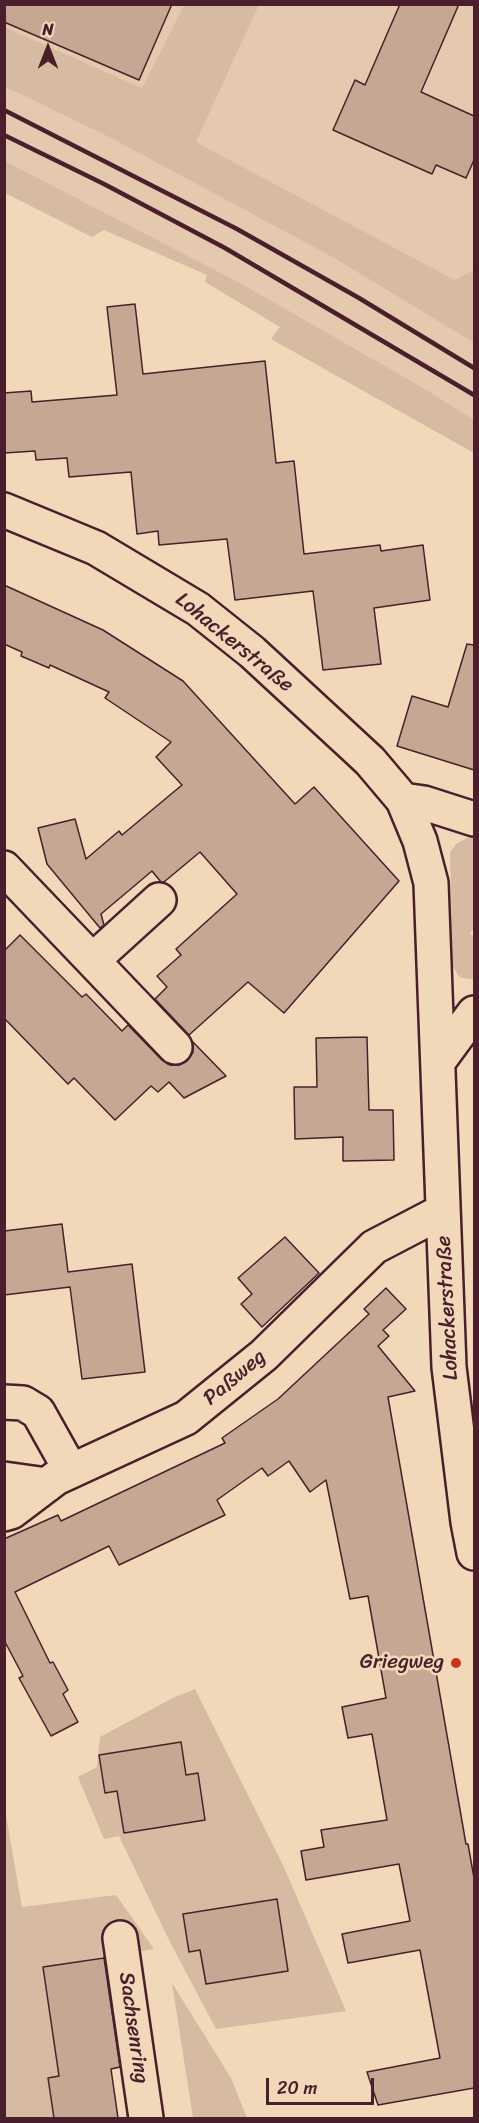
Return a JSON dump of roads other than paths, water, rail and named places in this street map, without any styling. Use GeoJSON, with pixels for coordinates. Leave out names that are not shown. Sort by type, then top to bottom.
{"type":"FeatureCollection","features":[{"type":"Feature","properties":{"kind":"street","name":"Lohackerstraße"},"geometry":{"type":"LineString","coordinates":[[4,510],[96,548],[198,609],[252,652],[370,761],[403,800],[420,841],[431,883],[449,1367],[468,1522],[474,1553]]}},
{"type":"Feature","properties":{"kind":"street"},"geometry":{"type":"LineString","coordinates":[[403,800],[424,803],[474,819]]}},
{"type":"Feature","properties":{"kind":"street"},"geometry":{"type":"LineString","coordinates":[[4,868],[175,1047]]}},
{"type":"Feature","properties":{"kind":"street"},"geometry":{"type":"LineString","coordinates":[[93,960],[159,900]]}},
{"type":"Feature","properties":{"kind":"street"},"geometry":{"type":"LineString","coordinates":[[438,1062],[474,1013]]}},
{"type":"Feature","properties":{"kind":"street","name":"Paßweg"},"geometry":{"type":"LineString","coordinates":[[4,1515],[59,1478],[186,1418],[264,1355],[374,1247],[443,1211]]}},
{"type":"Feature","properties":{"kind":"street"},"geometry":{"type":"LineString","coordinates":[[4,1402],[23,1403],[39,1412],[59,1478],[4,1479]]}},
{"type":"Feature","properties":{"kind":"street","name":"Sachsenring"},"geometry":{"type":"LineString","coordinates":[[120,1938],[146,2118]]}},
{"type":"Feature","properties":{"kind":"railway"},"geometry":{"type":"LineString","coordinates":[[4,110],[237,229],[359,298],[474,368]]}},
{"type":"Feature","properties":{"kind":"railway"},"geometry":{"type":"LineString","coordinates":[[4,135],[104,184],[225,248],[474,395]]}},
{"type":"Feature","properties":{"kind":"place","name":"Griegweg"},"geometry":{"type":"Point","coordinates":[456,1663]}}]}
